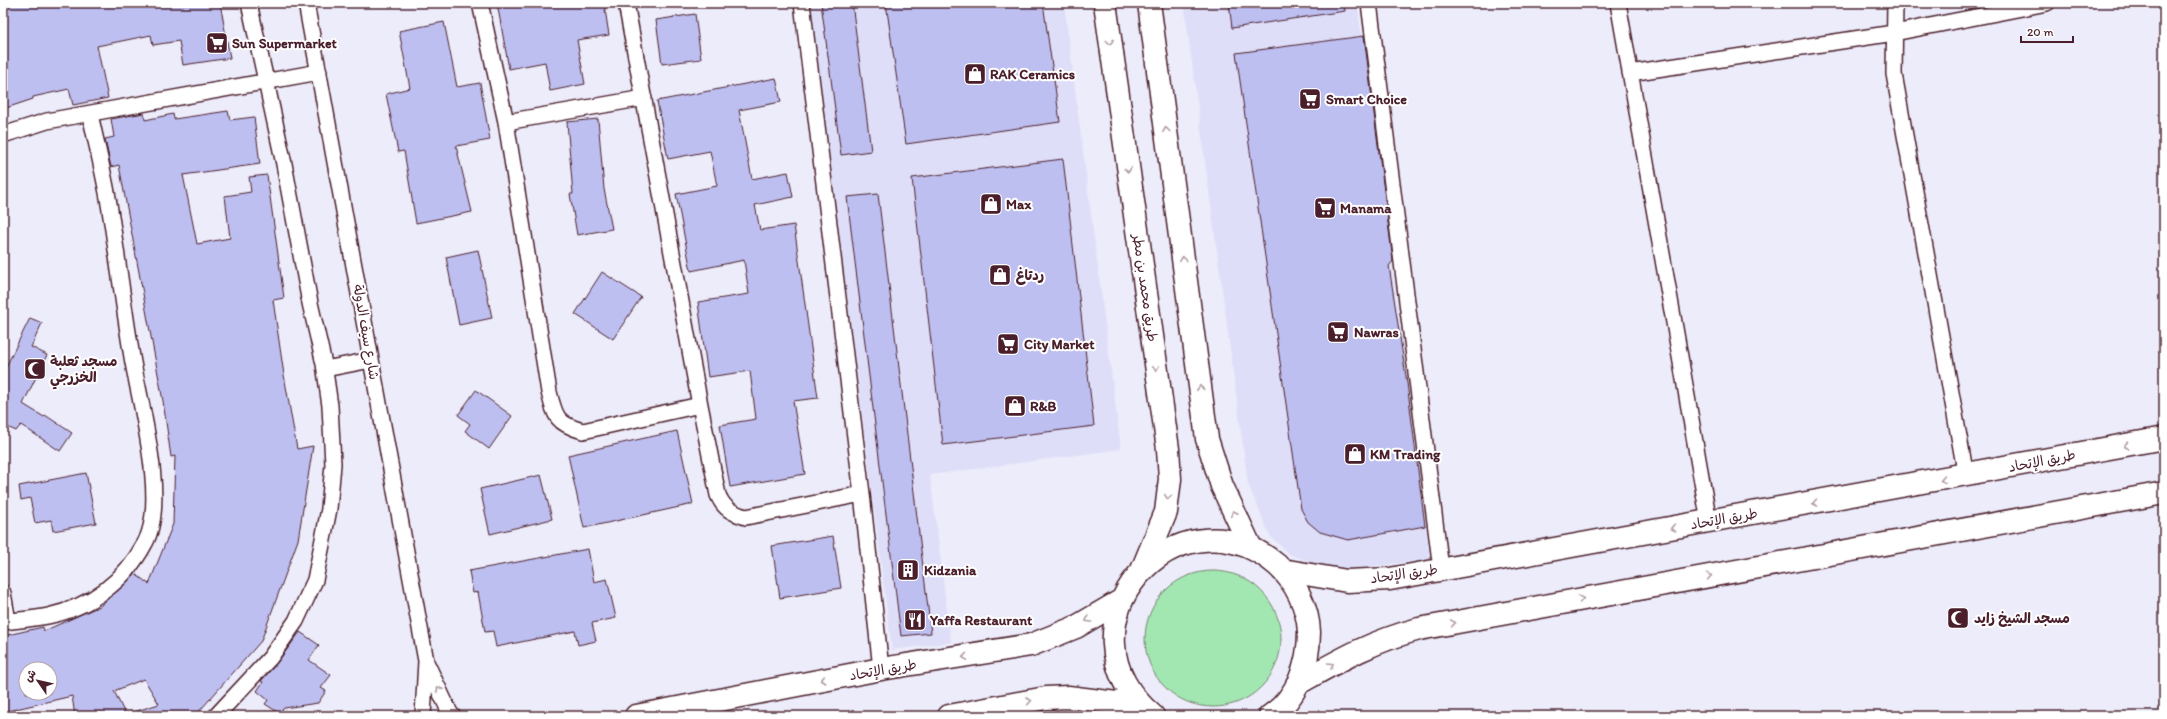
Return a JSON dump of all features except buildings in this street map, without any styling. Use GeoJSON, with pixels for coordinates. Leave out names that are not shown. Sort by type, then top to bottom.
{"type":"FeatureCollection","features":[{"type":"Feature","properties":{"kind":"street"},"geometry":{"type":"LineString","coordinates":[[216,716],[270,658],[296,621],[315,580],[329,509],[333,464],[330,406],[325,369],[267,81],[249,3]]}},
{"type":"Feature","properties":{"kind":"street","name":"شارع سيف الدولة"},"geometry":{"type":"LineString","coordinates":[[306,3],[426,661],[423,716]]}},
{"type":"Feature","properties":{"kind":"street"},"geometry":{"type":"LineString","coordinates":[[480,3],[506,122],[549,392],[553,411],[557,420],[569,427],[583,431],[700,405]]}},
{"type":"Feature","properties":{"kind":"street"},"geometry":{"type":"LineString","coordinates":[[626,3],[700,405],[718,495],[722,505],[732,513],[746,517],[862,494]]}},
{"type":"Feature","properties":{"kind":"street"},"geometry":{"type":"LineString","coordinates":[[802,3],[862,494],[881,669]]}},
{"type":"Feature","properties":{"kind":"street","name":"طريق محمد بن مطر"},"geometry":{"type":"LineString","coordinates":[[1105,3],[1168,449],[1170,480],[1166,512],[1142,570]]}},
{"type":"Feature","properties":{"kind":"street"},"geometry":{"type":"LineString","coordinates":[[1150,3],[1207,439],[1222,486],[1251,548]]}},
{"type":"Feature","properties":{"kind":"street"},"geometry":{"type":"LineString","coordinates":[[1369,3],[1441,569]]}},
{"type":"Feature","properties":{"kind":"street"},"geometry":{"type":"LineString","coordinates":[[1618,3],[1709,522]]}},
{"type":"Feature","properties":{"kind":"street"},"geometry":{"type":"LineString","coordinates":[[1896,3],[1894,74],[1966,476]]}},
{"type":"Feature","properties":{"kind":"street"},"geometry":{"type":"LineString","coordinates":[[1630,73],[1894,34],[2047,3]]}},
{"type":"Feature","properties":{"kind":"street"},"geometry":{"type":"LineString","coordinates":[[3,135],[47,121],[319,72]]}},
{"type":"Feature","properties":{"kind":"street"},"geometry":{"type":"LineString","coordinates":[[506,122],[644,98]]}},
{"type":"Feature","properties":{"kind":"street"},"geometry":{"type":"LineString","coordinates":[[3,592],[6,622],[62,612],[82,604],[104,592],[132,564],[146,542],[154,514],[152,470],[132,356],[107,196],[90,114]]}},
{"type":"Feature","properties":{"kind":"street"},"geometry":{"type":"LineString","coordinates":[[325,369],[371,360]]}},
{"type":"Feature","properties":{"kind":"street","name":"طريق اﻹتحاد"},"geometry":{"type":"LineString","coordinates":[[1282,570],[1347,581],[1390,579],[1966,476],[2164,438]]}},
{"type":"Feature","properties":{"kind":"street"},"geometry":{"type":"LineString","coordinates":[[1297,684],[1354,651],[1391,636],[1419,629],[2164,493]]}},
{"type":"Feature","properties":{"kind":"street"},"geometry":{"type":"LineString","coordinates":[[1147,711],[1124,681],[1118,667],[1114,644],[1115,622],[1122,600],[1134,579],[1160,555],[1182,545],[1205,540],[1228,542],[1251,548],[1268,557],[1282,570],[1295,586],[1304,605],[1309,625],[1309,645],[1305,666],[1291,696],[1272,715]]}},
{"type":"Feature","properties":{"kind":"street","name":"طريق اﻹتحاد"},"geometry":{"type":"LineString","coordinates":[[636,716],[881,669],[1031,645],[1076,627],[1122,600]]}},
{"type":"Feature","properties":{"kind":"street","name":"شارع سيف الدولة"},"geometry":{"type":"LineString","coordinates":[[426,661],[453,716]]}},
{"type":"Feature","properties":{"kind":"street"},"geometry":{"type":"LineString","coordinates":[[949,716],[1046,698],[1068,696],[1147,711]]}},
{"type":"Feature","properties":{"kind":"shaded area"},"geometry":{"type":"Polygon","coordinates":[[[809,3],[1064,3],[1121,449],[930,475],[951,642],[892,650],[809,3]]]}},
{"type":"Feature","properties":{"kind":"shaded area"},"geometry":{"type":"Polygon","coordinates":[[[1184,3],[1357,3],[1430,559],[1353,569],[1323,567],[1289,554],[1270,536],[1248,484],[1184,3]]]}},
{"type":"Feature","properties":{"kind":"green space"},"geometry":{"type":"Polygon","coordinates":[[[1206,571],[1220,571],[1239,576],[1251,582],[1266,596],[1276,613],[1280,626],[1280,652],[1276,665],[1270,677],[1256,692],[1251,696],[1233,704],[1220,707],[1206,707],[1187,702],[1175,696],[1160,682],[1156,677],[1148,659],[1145,646],[1145,632],[1150,613],[1156,601],[1170,586],[1175,582],[1193,574],[1206,571]]]}},
{"type":"Feature","properties":{"kind":"place","name":"Sun Supermarket"},"geometry":{"type":"Point","coordinates":[217,43]}},
{"type":"Feature","properties":{"kind":"place","name":"RAK Ceramics"},"geometry":{"type":"Point","coordinates":[975,74]}},
{"type":"Feature","properties":{"kind":"place","name":"Smart Choice"},"geometry":{"type":"Point","coordinates":[1310,99]}},
{"type":"Feature","properties":{"kind":"place","name":"Max"},"geometry":{"type":"Point","coordinates":[991,204]}},
{"type":"Feature","properties":{"kind":"place","name":"Manama"},"geometry":{"type":"Point","coordinates":[1325,208]}},
{"type":"Feature","properties":{"kind":"place","name":"ردتاغ"},"geometry":{"type":"Point","coordinates":[1000,275]}},
{"type":"Feature","properties":{"kind":"place","name":"Nawras"},"geometry":{"type":"Point","coordinates":[1338,332]}},
{"type":"Feature","properties":{"kind":"place","name":"City Market"},"geometry":{"type":"Point","coordinates":[1008,344]}},
{"type":"Feature","properties":{"kind":"place","name":"مسجد ثعلبة الخزرجي"},"geometry":{"type":"Point","coordinates":[35,369]}},
{"type":"Feature","properties":{"kind":"place","name":"R&B"},"geometry":{"type":"Point","coordinates":[1015,406]}},
{"type":"Feature","properties":{"kind":"place","name":"KM Trading"},"geometry":{"type":"Point","coordinates":[1355,454]}},
{"type":"Feature","properties":{"kind":"place","name":"Kidzania"},"geometry":{"type":"Point","coordinates":[908,570]}},
{"type":"Feature","properties":{"kind":"place","name":"مسجد الشيخ زايد"},"geometry":{"type":"Point","coordinates":[1958,618]}},
{"type":"Feature","properties":{"kind":"place","name":"Yaffa Restaurant"},"geometry":{"type":"Point","coordinates":[915,620]}}]}
